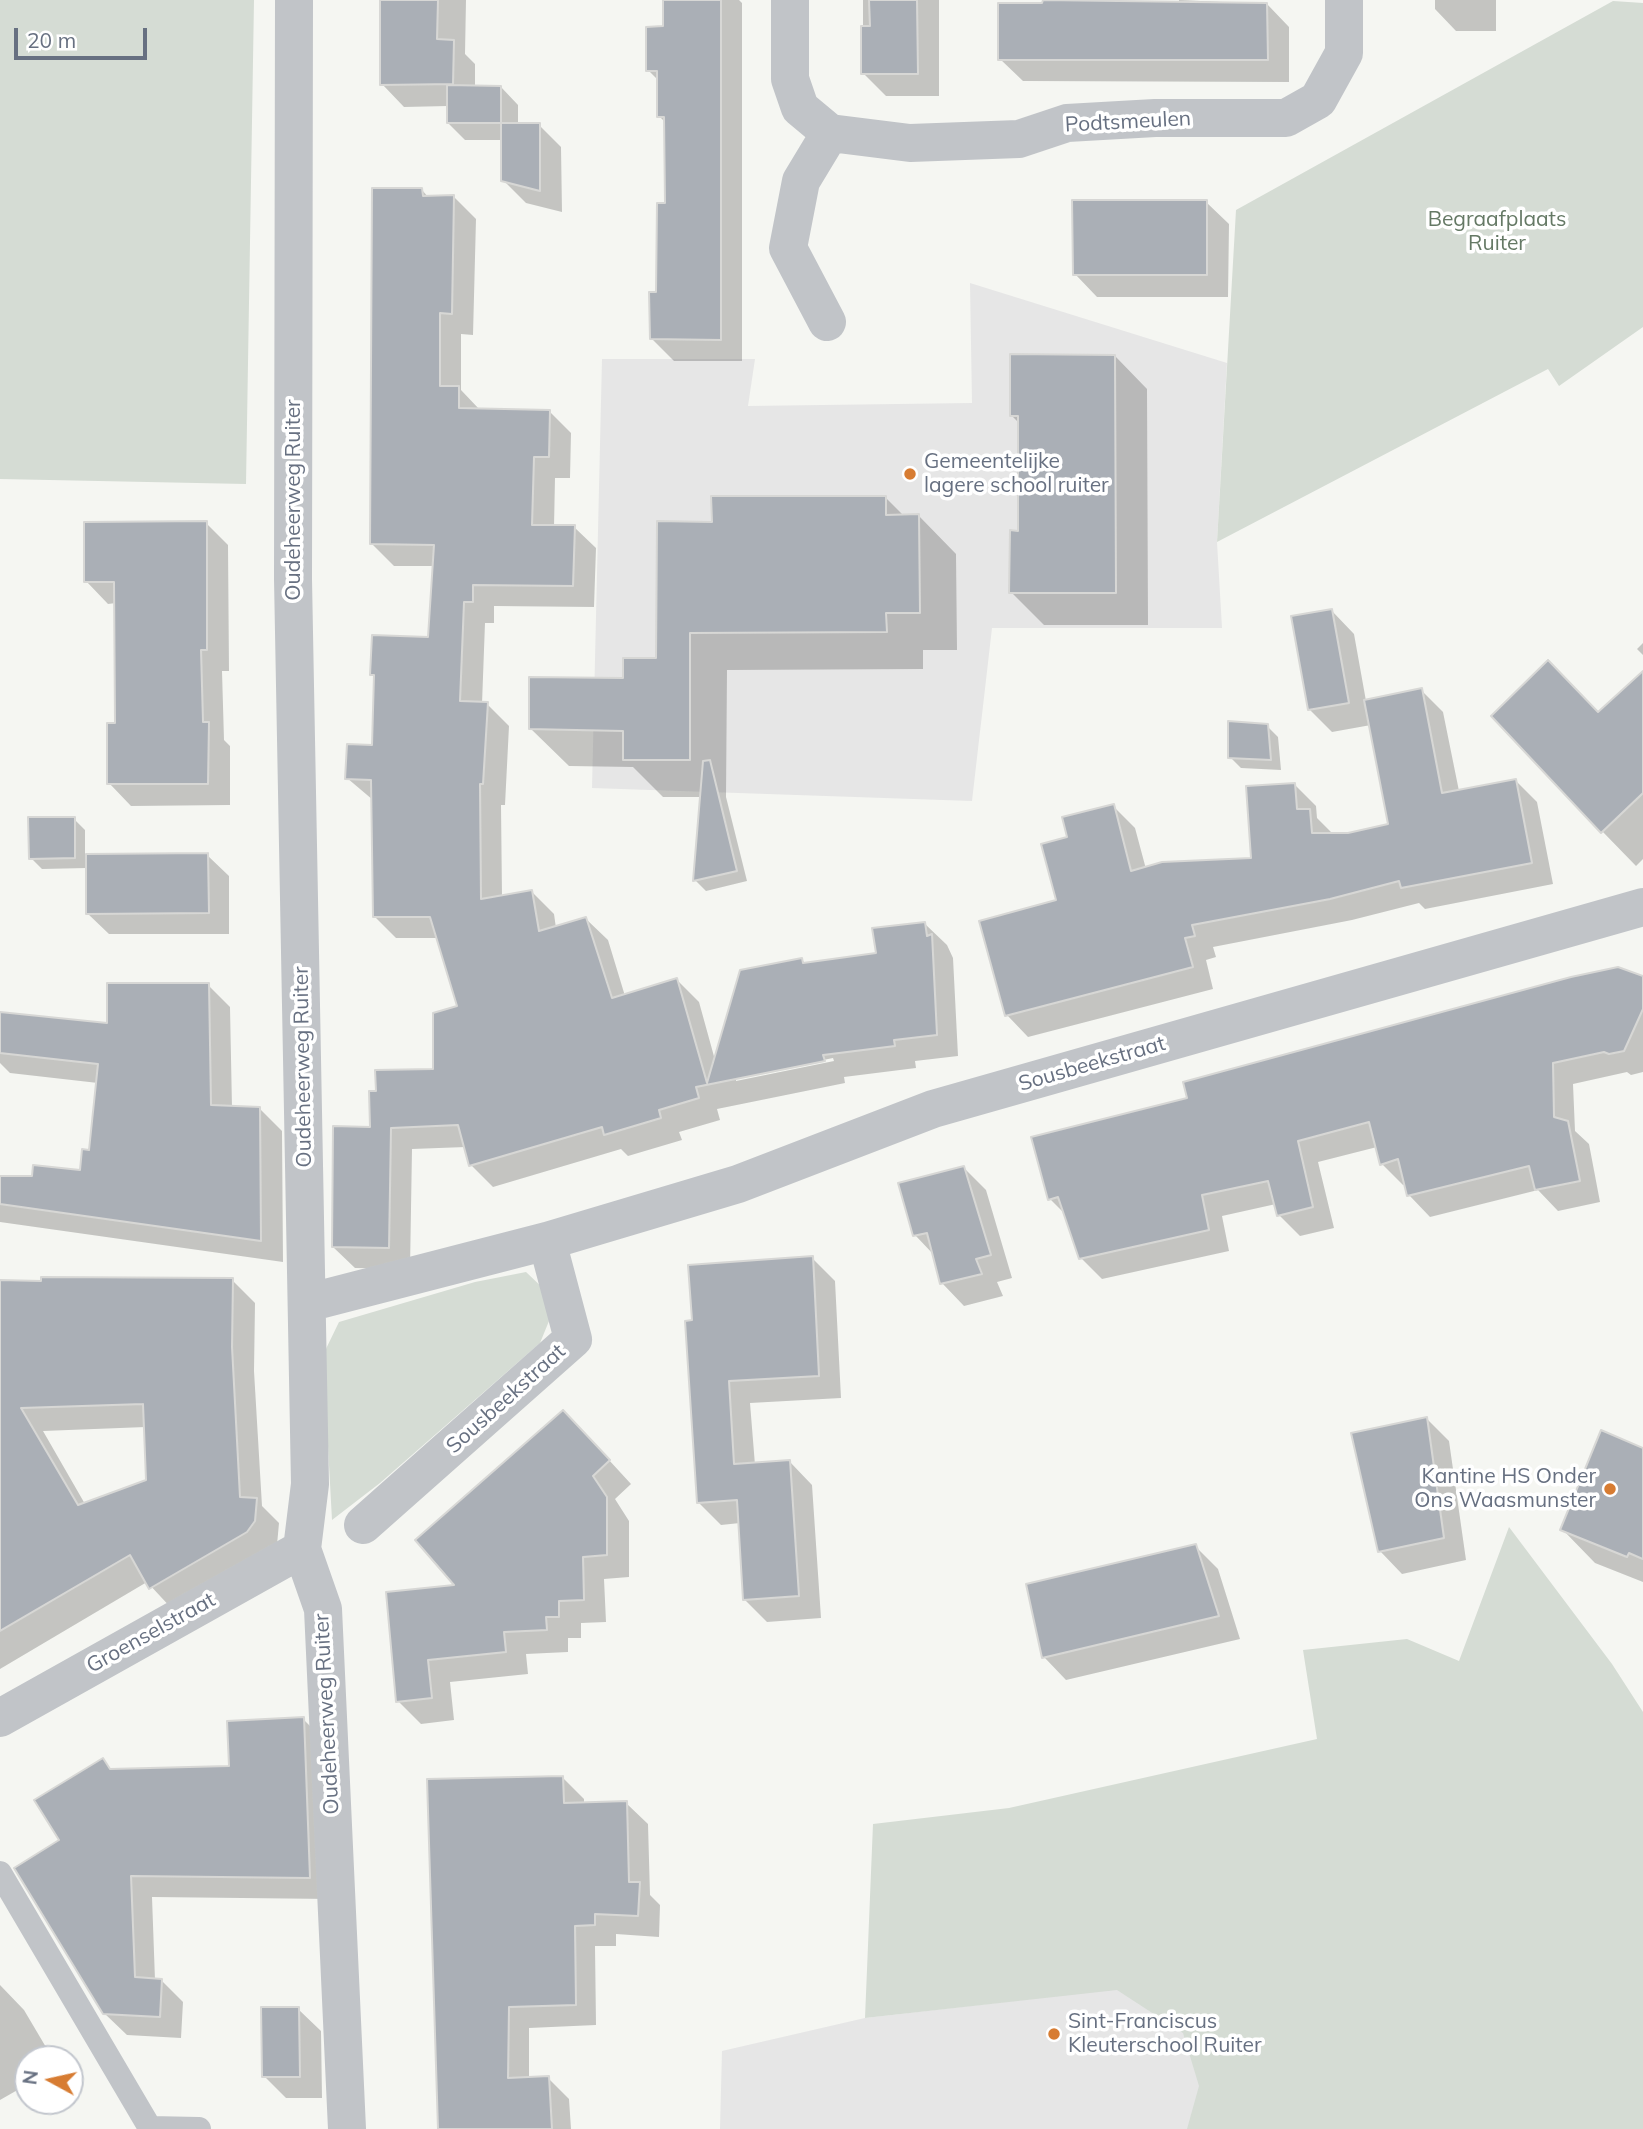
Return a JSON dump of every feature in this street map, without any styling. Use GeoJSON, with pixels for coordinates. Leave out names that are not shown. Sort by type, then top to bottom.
{"type":"FeatureCollection","features":[{"type":"Feature","properties":{"kind":"street","name":"Oudeheerweg Ruiter"},"geometry":{"type":"LineString","coordinates":[[294,0],[293,579],[310,1484],[302,1549],[323,1609],[347,2129]]}},
{"type":"Feature","properties":{"kind":"street"},"geometry":{"type":"LineString","coordinates":[[790,0],[790,79],[800,108],[830,133],[801,181],[788,248],[827,322]]}},
{"type":"Feature","properties":{"kind":"street","name":"Podtsmeulen"},"geometry":{"type":"LineString","coordinates":[[830,133],[910,143],[1019,139],[1067,123],[1154,117],[1286,118],[1318,100],[1344,53],[1344,0]]}},
{"type":"Feature","properties":{"kind":"street","name":"Sousbeekstraat"},"geometry":{"type":"LineString","coordinates":[[307,1303],[547,1241],[738,1184],[933,1109],[1643,907]]}},
{"type":"Feature","properties":{"kind":"street","name":"Sousbeekstraat"},"geometry":{"type":"LineString","coordinates":[[363,1525],[573,1339],[547,1241]]}},
{"type":"Feature","properties":{"kind":"street","name":"Groenselstraat"},"geometry":{"type":"LineString","coordinates":[[0,1718],[302,1549]]}},
{"type":"Feature","properties":{"kind":"lane"},"geometry":{"type":"LineString","coordinates":[[0,1873],[150,2128],[199,2129]]}},
{"type":"Feature","properties":{"kind":"shaded area","name":"Gemeentelijke lagere school ruiter"},"geometry":{"type":"Polygon","coordinates":[[[970,283],[1227,363],[1217,542],[1222,628],[992,628],[972,801],[592,788],[602,359],[755,359],[748,406],[972,403],[970,283]]]}},
{"type":"Feature","properties":{"kind":"shaded area","name":"Sint-Franciscus Kleuterschool Ruiter"},"geometry":{"type":"Polygon","coordinates":[[[1293,1969],[1314,2129],[720,2129],[722,2051],[865,2018],[1293,1969]]]}},
{"type":"Feature","properties":{"kind":"green space"},"geometry":{"type":"Polygon","coordinates":[[[0,0],[254,0],[246,484],[0,479],[0,0]]]}},
{"type":"Feature","properties":{"kind":"green space","name":"Begraafplaats Ruiter"},"geometry":{"type":"Polygon","coordinates":[[[1613,1],[1643,3],[1643,327],[1559,386],[1548,369],[1217,542],[1236,210],[1613,1]]]}},
{"type":"Feature","properties":{"kind":"green space"},"geometry":{"type":"Polygon","coordinates":[[[526,1272],[546,1291],[549,1321],[540,1343],[380,1483],[332,1520],[323,1355],[339,1322],[475,1282],[526,1272]]]}},
{"type":"Feature","properties":{"kind":"green space"},"geometry":{"type":"Polygon","coordinates":[[[1509,1527],[1612,1664],[1643,1712],[1643,2129],[1187,2129],[1199,2086],[1183,2033],[1117,1990],[865,2018],[873,1824],[1009,1808],[1317,1739],[1303,1650],[1407,1639],[1459,1661],[1509,1527]]]}},
{"type":"Feature","properties":{"kind":"building"},"geometry":{"type":"Polygon","coordinates":[[[380,0],[438,0],[437,39],[454,40],[453,84],[380,85],[380,0]]]}},
{"type":"Feature","properties":{"kind":"building"},"geometry":{"type":"Polygon","coordinates":[[[663,0],[721,0],[721,340],[650,339],[649,292],[656,292],[657,203],[665,203],[664,117],[657,117],[657,71],[646,71],[646,27],[663,26],[663,0]]]}},
{"type":"Feature","properties":{"kind":"building"},"geometry":{"type":"Polygon","coordinates":[[[869,0],[917,0],[918,74],[861,74],[861,26],[870,26],[869,0]]]}},
{"type":"Feature","properties":{"kind":"building"},"geometry":{"type":"Polygon","coordinates":[[[1043,0],[1267,3],[1268,60],[998,60],[998,3],[1042,3],[1043,0]]]}},
{"type":"Feature","properties":{"kind":"building"},"geometry":{"type":"Polygon","coordinates":[[[447,85],[501,86],[501,123],[447,123],[447,85]]]}},
{"type":"Feature","properties":{"kind":"building"},"geometry":{"type":"Polygon","coordinates":[[[501,123],[540,123],[540,191],[501,181],[501,123]]]}},
{"type":"Feature","properties":{"kind":"building"},"geometry":{"type":"Polygon","coordinates":[[[372,188],[422,188],[423,196],[454,195],[452,314],[440,313],[440,386],[459,386],[459,408],[550,410],[549,457],[534,457],[532,525],[575,525],[573,586],[473,585],[473,602],[464,602],[460,701],[488,702],[483,784],[480,784],[481,899],[532,890],[539,931],[586,917],[612,998],[677,978],[707,1083],[740,970],[802,958],[803,963],[876,953],[872,928],[925,922],[927,936],[932,934],[937,1035],[894,1040],[895,1046],[823,1055],[825,1061],[696,1087],[699,1098],[659,1110],[661,1118],[604,1135],[602,1127],[469,1166],[458,1125],[391,1128],[389,1248],[332,1247],[333,1126],[370,1127],[369,1091],[376,1091],[375,1070],[433,1069],[433,1013],[457,1006],[430,917],[373,917],[371,780],[345,779],[347,744],[372,745],[372,635],[428,637],[434,545],[370,544],[372,188]]]}},
{"type":"Feature","properties":{"kind":"building"},"geometry":{"type":"Polygon","coordinates":[[[1072,200],[1207,200],[1207,275],[1073,275],[1072,200]]]}},
{"type":"Feature","properties":{"kind":"building"},"geometry":{"type":"Polygon","coordinates":[[[1010,354],[1115,355],[1116,593],[1009,593],[1010,530],[1018,531],[1018,416],[1010,416],[1010,354]]]}},
{"type":"Feature","properties":{"kind":"building"},"geometry":{"type":"Polygon","coordinates":[[[711,496],[886,496],[886,515],[919,514],[920,613],[886,613],[887,632],[690,633],[690,760],[623,760],[623,731],[529,729],[529,677],[623,678],[623,658],[656,658],[657,521],[712,522],[711,496]]]}},
{"type":"Feature","properties":{"kind":"building"},"geometry":{"type":"Polygon","coordinates":[[[207,521],[207,650],[201,650],[203,722],[209,722],[208,784],[107,784],[107,723],[115,723],[114,582],[84,582],[84,522],[207,521]]]}},
{"type":"Feature","properties":{"kind":"building"},"geometry":{"type":"Polygon","coordinates":[[[1332,609],[1349,703],[1308,710],[1291,616],[1332,609]]]}},
{"type":"Feature","properties":{"kind":"building"},"geometry":{"type":"Polygon","coordinates":[[[1548,660],[1598,712],[1643,671],[1643,793],[1601,833],[1491,716],[1548,660]]]}},
{"type":"Feature","properties":{"kind":"building"},"geometry":{"type":"Polygon","coordinates":[[[1422,688],[1442,793],[1516,779],[1532,863],[1401,888],[1399,881],[1330,899],[1192,925],[1195,936],[1185,938],[1193,967],[1005,1016],[979,921],[1056,900],[1041,844],[1067,837],[1062,817],[1114,804],[1131,871],[1162,862],[1251,858],[1246,786],[1295,783],[1297,809],[1310,809],[1312,833],[1348,833],[1388,824],[1364,700],[1422,688]]]}},
{"type":"Feature","properties":{"kind":"building"},"geometry":{"type":"Polygon","coordinates":[[[1228,721],[1268,724],[1271,760],[1228,758],[1228,721]]]}},
{"type":"Feature","properties":{"kind":"building"},"geometry":{"type":"Polygon","coordinates":[[[710,760],[737,871],[693,881],[703,761],[710,760]]]}},
{"type":"Feature","properties":{"kind":"building"},"geometry":{"type":"Polygon","coordinates":[[[28,817],[75,817],[75,858],[29,859],[28,817]]]}},
{"type":"Feature","properties":{"kind":"building"},"geometry":{"type":"Polygon","coordinates":[[[208,853],[209,913],[86,914],[86,854],[208,853]]]}},
{"type":"Feature","properties":{"kind":"building"},"geometry":{"type":"Polygon","coordinates":[[[1618,967],[1643,976],[1643,1009],[1624,1051],[1609,1054],[1604,1052],[1553,1063],[1554,1117],[1568,1121],[1580,1181],[1535,1190],[1529,1166],[1407,1196],[1398,1159],[1380,1165],[1369,1122],[1298,1141],[1313,1207],[1277,1216],[1268,1181],[1202,1195],[1209,1230],[1079,1259],[1058,1197],[1048,1200],[1031,1137],[1187,1098],[1183,1082],[1571,977],[1618,967]]]}},
{"type":"Feature","properties":{"kind":"building"},"geometry":{"type":"Polygon","coordinates":[[[107,983],[209,983],[211,1105],[260,1107],[261,1241],[0,1204],[0,1176],[32,1176],[33,1165],[80,1170],[82,1149],[89,1150],[98,1064],[0,1053],[0,1012],[107,1023],[107,983]]]}},
{"type":"Feature","properties":{"kind":"building"},"geometry":{"type":"Polygon","coordinates":[[[964,1166],[991,1255],[976,1259],[982,1274],[940,1284],[927,1233],[913,1236],[898,1183],[964,1166]]]}},
{"type":"Feature","properties":{"kind":"building"},"geometry":{"type":"Polygon","coordinates":[[[813,1256],[819,1376],[729,1381],[734,1464],[790,1460],[799,1596],[743,1600],[737,1500],[697,1503],[685,1321],[692,1320],[688,1265],[813,1256]]]}},
{"type":"Feature","properties":{"kind":"building"},"geometry":{"type":"Polygon","coordinates":[[[41,1277],[233,1278],[232,1347],[240,1497],[257,1498],[255,1521],[247,1532],[149,1589],[130,1555],[0,1631],[0,1280],[41,1281],[41,1277]],[[143,1404],[21,1408],[78,1505],[146,1480],[143,1404]]]}},
{"type":"Feature","properties":{"kind":"building"},"geometry":{"type":"Polygon","coordinates":[[[563,1410],[610,1460],[593,1476],[607,1497],[607,1555],[583,1557],[584,1600],[559,1601],[559,1617],[546,1617],[547,1630],[504,1632],[506,1652],[428,1660],[432,1698],[396,1702],[386,1592],[454,1585],[415,1540],[563,1410]]]}},
{"type":"Feature","properties":{"kind":"building"},"geometry":{"type":"Polygon","coordinates":[[[1427,1417],[1444,1538],[1378,1552],[1351,1433],[1427,1417]]]}},
{"type":"Feature","properties":{"kind":"building","name":"Kantine HS Onder Ons Waasmunster"},"geometry":{"type":"Polygon","coordinates":[[[1601,1430],[1643,1448],[1643,1559],[1629,1553],[1627,1557],[1560,1530],[1601,1430]]]}},
{"type":"Feature","properties":{"kind":"building"},"geometry":{"type":"Polygon","coordinates":[[[1196,1544],[1219,1616],[1042,1658],[1026,1584],[1196,1544]]]}},
{"type":"Feature","properties":{"kind":"building"},"geometry":{"type":"Polygon","coordinates":[[[304,1717],[310,1878],[131,1876],[135,1977],[162,1979],[160,2017],[103,2014],[14,1868],[59,1840],[34,1800],[103,1758],[110,1769],[229,1766],[227,1721],[304,1717]]]}},
{"type":"Feature","properties":{"kind":"building"},"geometry":{"type":"Polygon","coordinates":[[[563,1776],[564,1803],[627,1801],[629,1882],[640,1882],[638,1916],[595,1914],[595,1925],[575,1926],[576,2005],[509,2007],[508,2078],[549,2076],[552,2129],[438,2129],[427,1779],[563,1776]]]}},
{"type":"Feature","properties":{"kind":"building"},"geometry":{"type":"Polygon","coordinates":[[[261,2007],[299,2007],[300,2077],[262,2077],[261,2007]]]}},
{"type":"Feature","properties":{"kind":"place","name":"Gemeentelijke lagere school ruiter"},"geometry":{"type":"Point","coordinates":[910,474]}},
{"type":"Feature","properties":{"kind":"place","name":"Kantine HS Onder Ons Waasmunster"},"geometry":{"type":"Point","coordinates":[1610,1489]}},
{"type":"Feature","properties":{"kind":"place","name":"Sint-Franciscus Kleuterschool Ruiter"},"geometry":{"type":"Point","coordinates":[1054,2034]}}]}
